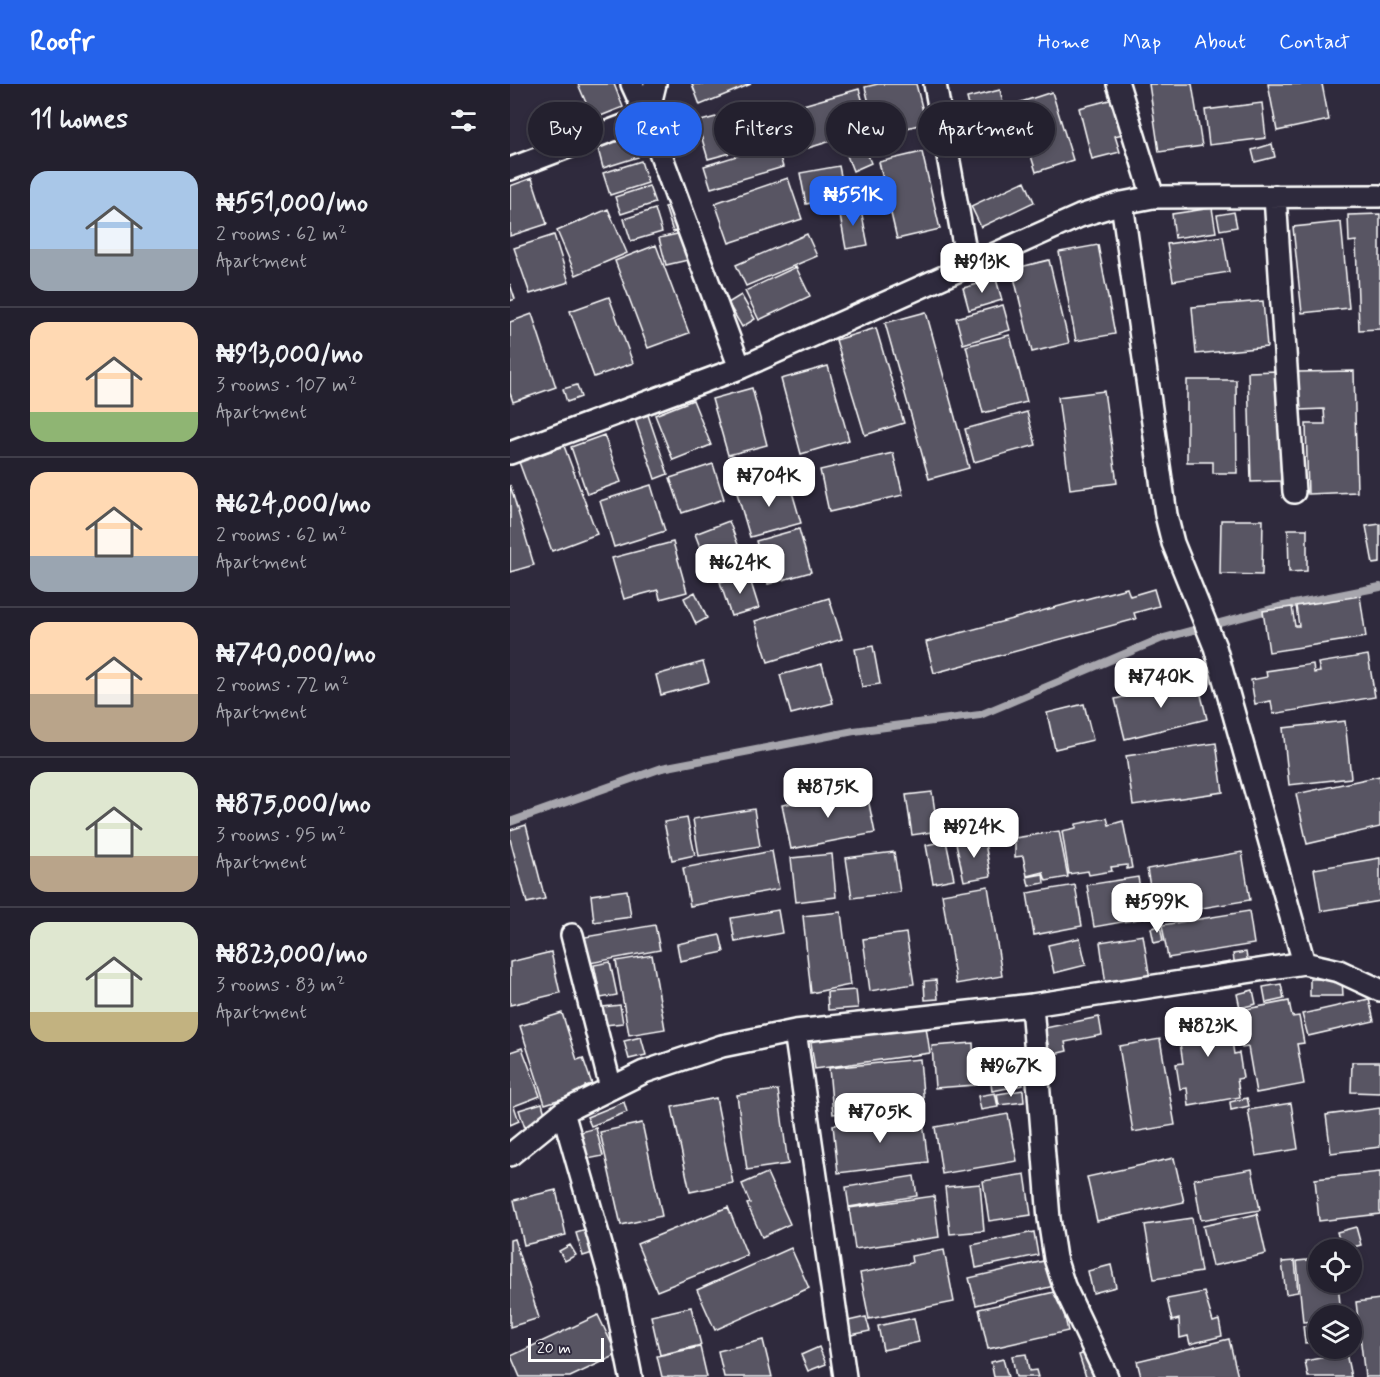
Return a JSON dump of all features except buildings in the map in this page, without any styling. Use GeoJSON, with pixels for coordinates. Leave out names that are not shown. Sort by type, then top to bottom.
{"type":"FeatureCollection","features":[{"type":"Feature","properties":{"kind":"street"},"geometry":{"type":"LineString","coordinates":[[632,84],[640,102]]}},
{"type":"Feature","properties":{"kind":"street"},"geometry":{"type":"LineString","coordinates":[[651,102],[655,84]]}},
{"type":"Feature","properties":{"kind":"street"},"geometry":{"type":"LineString","coordinates":[[935,84],[968,267]]}},
{"type":"Feature","properties":{"kind":"street"},"geometry":{"type":"LineString","coordinates":[[1119,84],[1153,197]]}},
{"type":"Feature","properties":{"kind":"street"},"geometry":{"type":"LineString","coordinates":[[510,169],[615,129]]}},
{"type":"Feature","properties":{"kind":"street"},"geometry":{"type":"LineString","coordinates":[[661,156],[740,368]]}},
{"type":"Feature","properties":{"kind":"street"},"geometry":{"type":"LineString","coordinates":[[1275,196],[1294,492]]}},
{"type":"Feature","properties":{"kind":"street"},"geometry":{"type":"LineString","coordinates":[[510,453],[740,368],[1080,216],[1122,202],[1153,197],[1380,196]]}},
{"type":"Feature","properties":{"kind":"street"},"geometry":{"type":"LineString","coordinates":[[1122,202],[1166,515],[1173,543],[1215,647],[1304,963]]}},
{"type":"Feature","properties":{"kind":"street"},"geometry":{"type":"LineString","coordinates":[[572,935],[611,1088]]}},
{"type":"Feature","properties":{"kind":"street"},"geometry":{"type":"LineString","coordinates":[[510,1155],[563,1112],[644,1072],[722,1046],[795,1031],[1032,1005],[1304,963],[1340,971],[1380,990]]}},
{"type":"Feature","properties":{"kind":"street"},"geometry":{"type":"LineString","coordinates":[[1032,1005],[1049,1219],[1055,1258],[1064,1286],[1107,1377]]}},
{"type":"Feature","properties":{"kind":"street"},"geometry":{"type":"LineString","coordinates":[[795,1031],[845,1377]]}},
{"type":"Feature","properties":{"kind":"street"},"geometry":{"type":"LineString","coordinates":[[563,1112],[612,1287],[631,1377]]}},
{"type":"Feature","properties":{"kind":"waterway"},"geometry":{"type":"LineString","coordinates":[[510,822],[662,768],[854,731],[980,715],[1160,639],[1279,607],[1380,587]]}}]}
